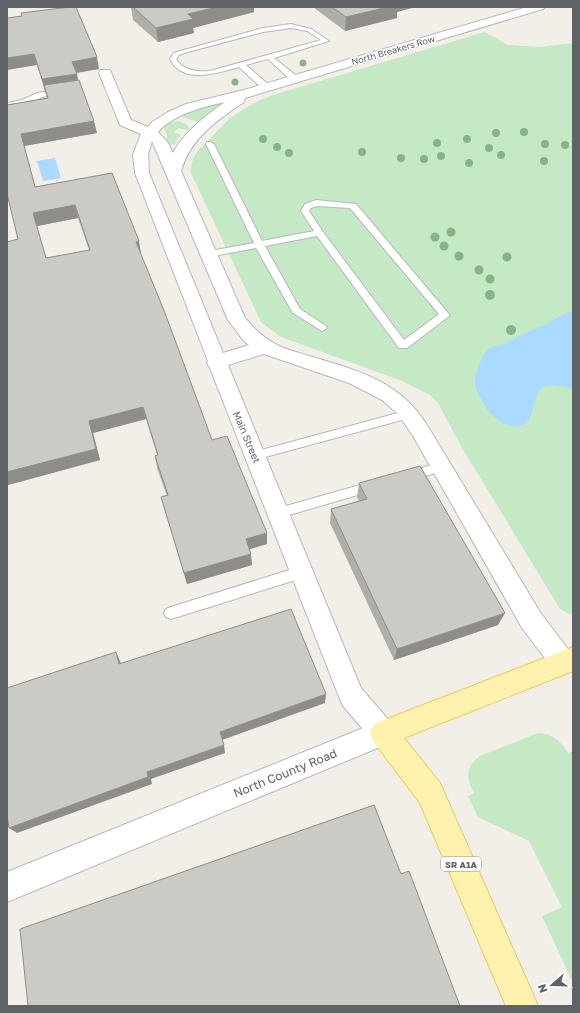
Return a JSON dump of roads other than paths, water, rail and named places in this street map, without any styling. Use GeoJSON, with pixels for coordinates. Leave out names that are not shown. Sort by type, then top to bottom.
{"type":"FeatureCollection","features":[{"type":"Feature","properties":{"kind":"main road","name":"North County Road"},"geometry":{"type":"LineString","coordinates":[[383,733],[570,665]]}},
{"type":"Feature","properties":{"kind":"main road","name":"SR A1A"},"geometry":{"type":"LineString","coordinates":[[383,733],[430,793],[522,1006]]}},
{"type":"Feature","properties":{"kind":"street","name":"North Breakers Row"},"geometry":{"type":"LineString","coordinates":[[149,132],[166,119],[182,110],[223,98],[267,88],[539,7]]}},
{"type":"Feature","properties":{"kind":"street"},"geometry":{"type":"LineString","coordinates":[[105,73],[125,122],[131,126],[149,132],[161,143],[208,254],[240,324],[250,336],[265,347],[376,387],[398,402],[409,414],[442,467],[531,620],[570,665]]}},
{"type":"Feature","properties":{"kind":"street","name":"North Breakers Row"},"geometry":{"type":"LineString","coordinates":[[173,172],[181,150],[198,131],[219,112],[246,94]]}},
{"type":"Feature","properties":{"kind":"street"},"geometry":{"type":"LineString","coordinates":[[166,119],[183,120],[194,125],[198,131]]}},
{"type":"Feature","properties":{"kind":"street","name":"Main Street"},"geometry":{"type":"LineString","coordinates":[[149,132],[140,149],[140,167],[176,261],[352,697],[383,733]]}},
{"type":"Feature","properties":{"kind":"street"},"geometry":{"type":"LineString","coordinates":[[176,261],[208,254]]}},
{"type":"Feature","properties":{"kind":"street"},"geometry":{"type":"LineString","coordinates":[[216,363],[236,355],[265,347]]}},
{"type":"Feature","properties":{"kind":"street","name":"North County Road"},"geometry":{"type":"LineString","coordinates":[[7,887],[383,733]]}},
{"type":"Feature","properties":{"kind":"lane"},"geometry":{"type":"LineString","coordinates":[[291,26],[304,28],[326,41],[269,57],[242,65],[216,72],[198,73],[186,71],[175,63],[174,56],[182,52],[278,27],[291,26]]}},
{"type":"Feature","properties":{"kind":"lane"},"geometry":{"type":"LineString","coordinates":[[269,57],[295,79]]}},
{"type":"Feature","properties":{"kind":"lane"},"geometry":{"type":"LineString","coordinates":[[242,65],[267,88]]}},
{"type":"Feature","properties":{"kind":"lane"},"geometry":{"type":"LineString","coordinates":[[7,104],[24,102],[40,95],[67,91]]}},
{"type":"Feature","properties":{"kind":"lane"},"geometry":{"type":"LineString","coordinates":[[210,144],[259,244],[296,311],[322,328]]}},
{"type":"Feature","properties":{"kind":"lane"},"geometry":{"type":"LineString","coordinates":[[316,202],[353,206],[446,315],[403,346],[319,233],[305,211],[308,206],[316,202]]}},
{"type":"Feature","properties":{"kind":"lane"},"geometry":{"type":"LineString","coordinates":[[208,254],[319,233]]}},
{"type":"Feature","properties":{"kind":"lane"},"geometry":{"type":"LineString","coordinates":[[254,456],[409,414]]}},
{"type":"Feature","properties":{"kind":"lane"},"geometry":{"type":"LineString","coordinates":[[401,478],[442,467]]}},
{"type":"Feature","properties":{"kind":"lane"},"geometry":{"type":"LineString","coordinates":[[279,513],[386,483]]}},
{"type":"Feature","properties":{"kind":"lane"},"geometry":{"type":"LineString","coordinates":[[171,613],[302,572]]}},
{"type":"Feature","properties":{"kind":"water"},"geometry":{"type":"Polygon","coordinates":[[[55,158],[61,178],[43,181],[37,161],[55,158]]]}},
{"type":"Feature","properties":{"kind":"water"},"geometry":{"type":"Polygon","coordinates":[[[573,311],[573,389],[554,385],[543,387],[536,397],[530,418],[521,426],[507,425],[498,420],[484,405],[475,384],[477,370],[481,359],[491,347],[501,345],[573,311]]]}}]}
